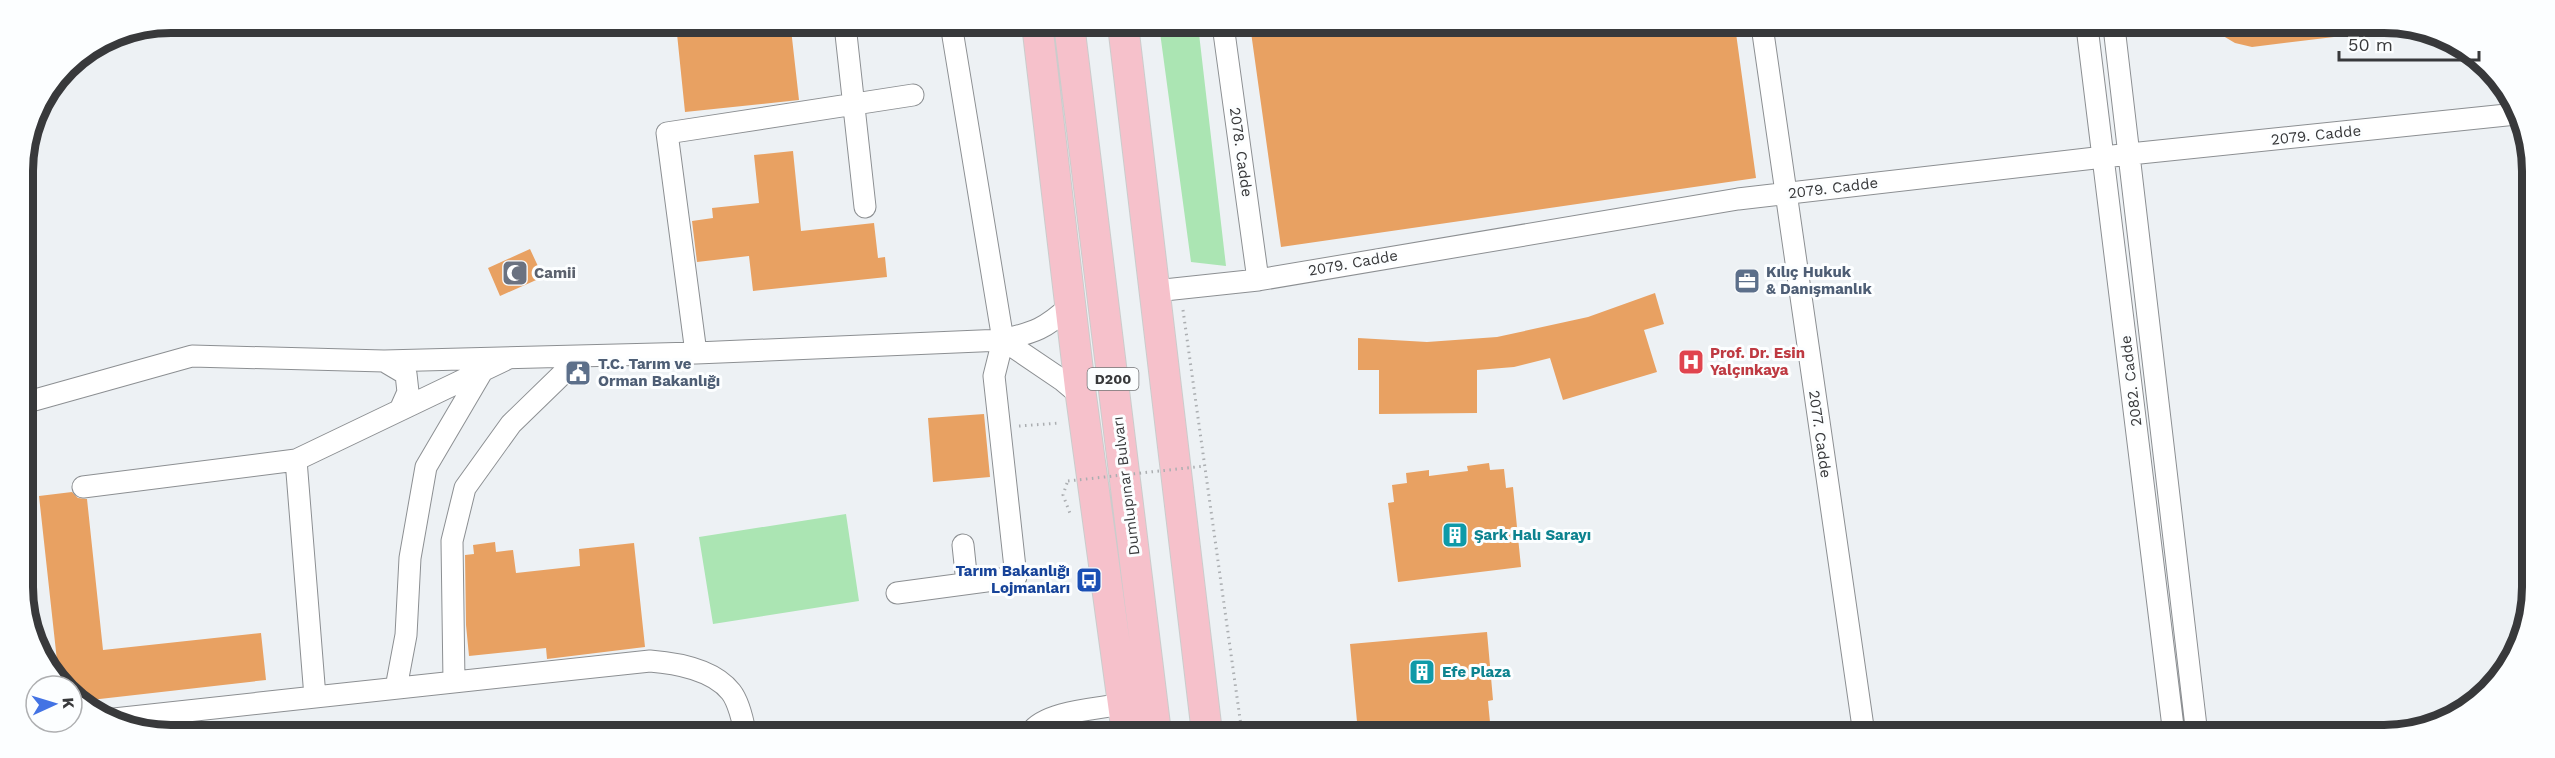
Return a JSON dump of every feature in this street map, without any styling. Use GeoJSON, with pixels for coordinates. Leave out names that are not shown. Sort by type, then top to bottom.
{"type":"FeatureCollection","features":[{"type":"Feature","properties":{"kind":"highway"},"geometry":{"type":"LineString","coordinates":[[1037,33],[1080,396],[1124,718]]}},
{"type":"Feature","properties":{"kind":"highway","name":"Dumlupınar Bulvarı"},"geometry":{"type":"LineString","coordinates":[[1071,33],[1155,725]]}},
{"type":"Feature","properties":{"kind":"highway"},"geometry":{"type":"LineString","coordinates":[[1124,33],[1167,290],[1206,725]]}},
{"type":"Feature","properties":{"kind":"street"},"geometry":{"type":"LineString","coordinates":[[846,33],[865,207]]}},
{"type":"Feature","properties":{"kind":"street"},"geometry":{"type":"LineString","coordinates":[[897,592],[1016,578],[994,376],[1003,340],[952,33]]}},
{"type":"Feature","properties":{"kind":"street","name":"2078. Cadde"},"geometry":{"type":"LineString","coordinates":[[1224,33],[1258,280]]}},
{"type":"Feature","properties":{"kind":"street","name":"2077. Cadde"},"geometry":{"type":"LineString","coordinates":[[1763,33],[1863,725]]}},
{"type":"Feature","properties":{"kind":"street","name":"2082. Cadde"},"geometry":{"type":"LineString","coordinates":[[2088,33],[2173,725]]}},
{"type":"Feature","properties":{"kind":"street","name":"2082. Cadde"},"geometry":{"type":"LineString","coordinates":[[2115,33],[2196,725]]}},
{"type":"Feature","properties":{"kind":"street"},"geometry":{"type":"LineString","coordinates":[[696,353],[666,134],[913,95]]}},
{"type":"Feature","properties":{"kind":"street","name":"2079. Cadde"},"geometry":{"type":"LineString","coordinates":[[1167,290],[1258,280],[1696,205],[1785,193],[2510,115]]}},
{"type":"Feature","properties":{"kind":"street"},"geometry":{"type":"LineString","coordinates":[[33,400],[192,356],[384,361],[696,353],[1003,340],[1050,325],[1070,306]]}},
{"type":"Feature","properties":{"kind":"street"},"geometry":{"type":"LineString","coordinates":[[1003,340],[1062,380],[1080,396]]}},
{"type":"Feature","properties":{"kind":"street"},"geometry":{"type":"LineString","coordinates":[[454,682],[452,541],[465,488],[511,424],[581,356]]}},
{"type":"Feature","properties":{"kind":"street"},"geometry":{"type":"LineString","coordinates":[[83,487],[296,460],[509,358]]}},
{"type":"Feature","properties":{"kind":"street"},"geometry":{"type":"LineString","coordinates":[[384,361],[406,374],[408,392],[400,410]]}},
{"type":"Feature","properties":{"kind":"street"},"geometry":{"type":"LineString","coordinates":[[396,688],[406,635],[410,558],[426,467],[483,370]]}},
{"type":"Feature","properties":{"kind":"street"},"geometry":{"type":"LineString","coordinates":[[296,460],[315,697]]}},
{"type":"Feature","properties":{"kind":"street"},"geometry":{"type":"LineString","coordinates":[[963,545],[967,583]]}},
{"type":"Feature","properties":{"kind":"street"},"geometry":{"type":"LineString","coordinates":[[128,717],[650,661],[674,663],[712,677],[731,693],[742,725]]}},
{"type":"Feature","properties":{"kind":"street"},"geometry":{"type":"LineString","coordinates":[[1036,725],[1056,716],[1124,718]]}},
{"type":"Feature","properties":{"kind":"path"},"geometry":{"type":"LineString","coordinates":[[1167,290],[1205,466],[1241,725]]}},
{"type":"Feature","properties":{"kind":"path"},"geometry":{"type":"LineString","coordinates":[[1000,428],[1065,423]]}},
{"type":"Feature","properties":{"kind":"path"},"geometry":{"type":"LineString","coordinates":[[1074,522],[1063,495],[1068,481],[1205,466]]}},
{"type":"Feature","properties":{"kind":"green space"},"geometry":{"type":"Polygon","coordinates":[[[1160,33],[1199,33],[1226,266],[1191,262],[1160,33]]]}},
{"type":"Feature","properties":{"kind":"green space"},"geometry":{"type":"Polygon","coordinates":[[[846,514],[859,601],[713,624],[699,537],[846,514]]]}},
{"type":"Feature","properties":{"kind":"building"},"geometry":{"type":"Polygon","coordinates":[[[677,33],[726,33],[726,36],[791,33],[799,100],[685,112],[677,33]]]}},
{"type":"Feature","properties":{"kind":"building"},"geometry":{"type":"Polygon","coordinates":[[[1251,33],[1736,33],[1756,178],[1281,247],[1251,33]]]}},
{"type":"Feature","properties":{"kind":"building"},"geometry":{"type":"Polygon","coordinates":[[[2218,33],[2334,33],[2334,37],[2252,47],[2235,43],[2218,33]]]}},
{"type":"Feature","properties":{"kind":"building"},"geometry":{"type":"Polygon","coordinates":[[[793,151],[801,231],[874,223],[878,258],[885,257],[887,277],[753,291],[749,256],[697,262],[692,221],[713,218],[712,208],[759,203],[754,155],[793,151]]]}},
{"type":"Feature","properties":{"kind":"building","name":"Camii"},"geometry":{"type":"Polygon","coordinates":[[[530,249],[543,277],[500,296],[488,268],[530,249]]]}},
{"type":"Feature","properties":{"kind":"building"},"geometry":{"type":"Polygon","coordinates":[[[1655,293],[1664,324],[1644,330],[1657,372],[1563,400],[1550,358],[1514,367],[1477,370],[1477,413],[1379,414],[1379,370],[1358,370],[1358,338],[1427,342],[1497,337],[1588,317],[1655,293]]]}},
{"type":"Feature","properties":{"kind":"building"},"geometry":{"type":"Polygon","coordinates":[[[984,414],[990,477],[933,482],[928,418],[984,414]]]}},
{"type":"Feature","properties":{"kind":"building","name":"Şark Halı Sarayı"},"geometry":{"type":"Polygon","coordinates":[[[1489,463],[1490,470],[1504,469],[1506,488],[1513,487],[1521,567],[1398,582],[1388,503],[1394,502],[1392,485],[1407,483],[1406,473],[1429,470],[1429,476],[1468,471],[1467,466],[1489,463]]]}},
{"type":"Feature","properties":{"kind":"building"},"geometry":{"type":"Polygon","coordinates":[[[72,492],[78,498],[87,499],[103,650],[261,633],[266,680],[93,700],[84,693],[84,674],[65,674],[57,664],[39,496],[72,492]]]}},
{"type":"Feature","properties":{"kind":"building"},"geometry":{"type":"Polygon","coordinates":[[[495,542],[496,552],[513,550],[516,573],[580,566],[579,549],[634,543],[645,647],[547,659],[546,648],[469,656],[465,555],[474,554],[473,545],[495,542]]]}},
{"type":"Feature","properties":{"kind":"building","name":"Efe Plaza"},"geometry":{"type":"Polygon","coordinates":[[[1487,632],[1493,700],[1488,701],[1490,725],[1357,725],[1350,644],[1487,632]]]}},
{"type":"Feature","properties":{"kind":"place","name":"Camii"},"geometry":{"type":"Point","coordinates":[515,273]}},
{"type":"Feature","properties":{"kind":"place","name":"Kılıç Hukuk & Danışmanlık"},"geometry":{"type":"Point","coordinates":[1747,281]}},
{"type":"Feature","properties":{"kind":"place","name":"Prof. Dr. Esin Yalçınkaya"},"geometry":{"type":"Point","coordinates":[1691,362]}},
{"type":"Feature","properties":{"kind":"place","name":"T.C. Tarım ve Orman Bakanlığı"},"geometry":{"type":"Point","coordinates":[578,373]}},
{"type":"Feature","properties":{"kind":"place","name":"Şark Halı Sarayı"},"geometry":{"type":"Point","coordinates":[1455,535]}},
{"type":"Feature","properties":{"kind":"place","name":"Tarım Bakanlığı Lojmanları"},"geometry":{"type":"Point","coordinates":[1089,580]}},
{"type":"Feature","properties":{"kind":"place","name":"Efe Plaza"},"geometry":{"type":"Point","coordinates":[1422,672]}}]}
